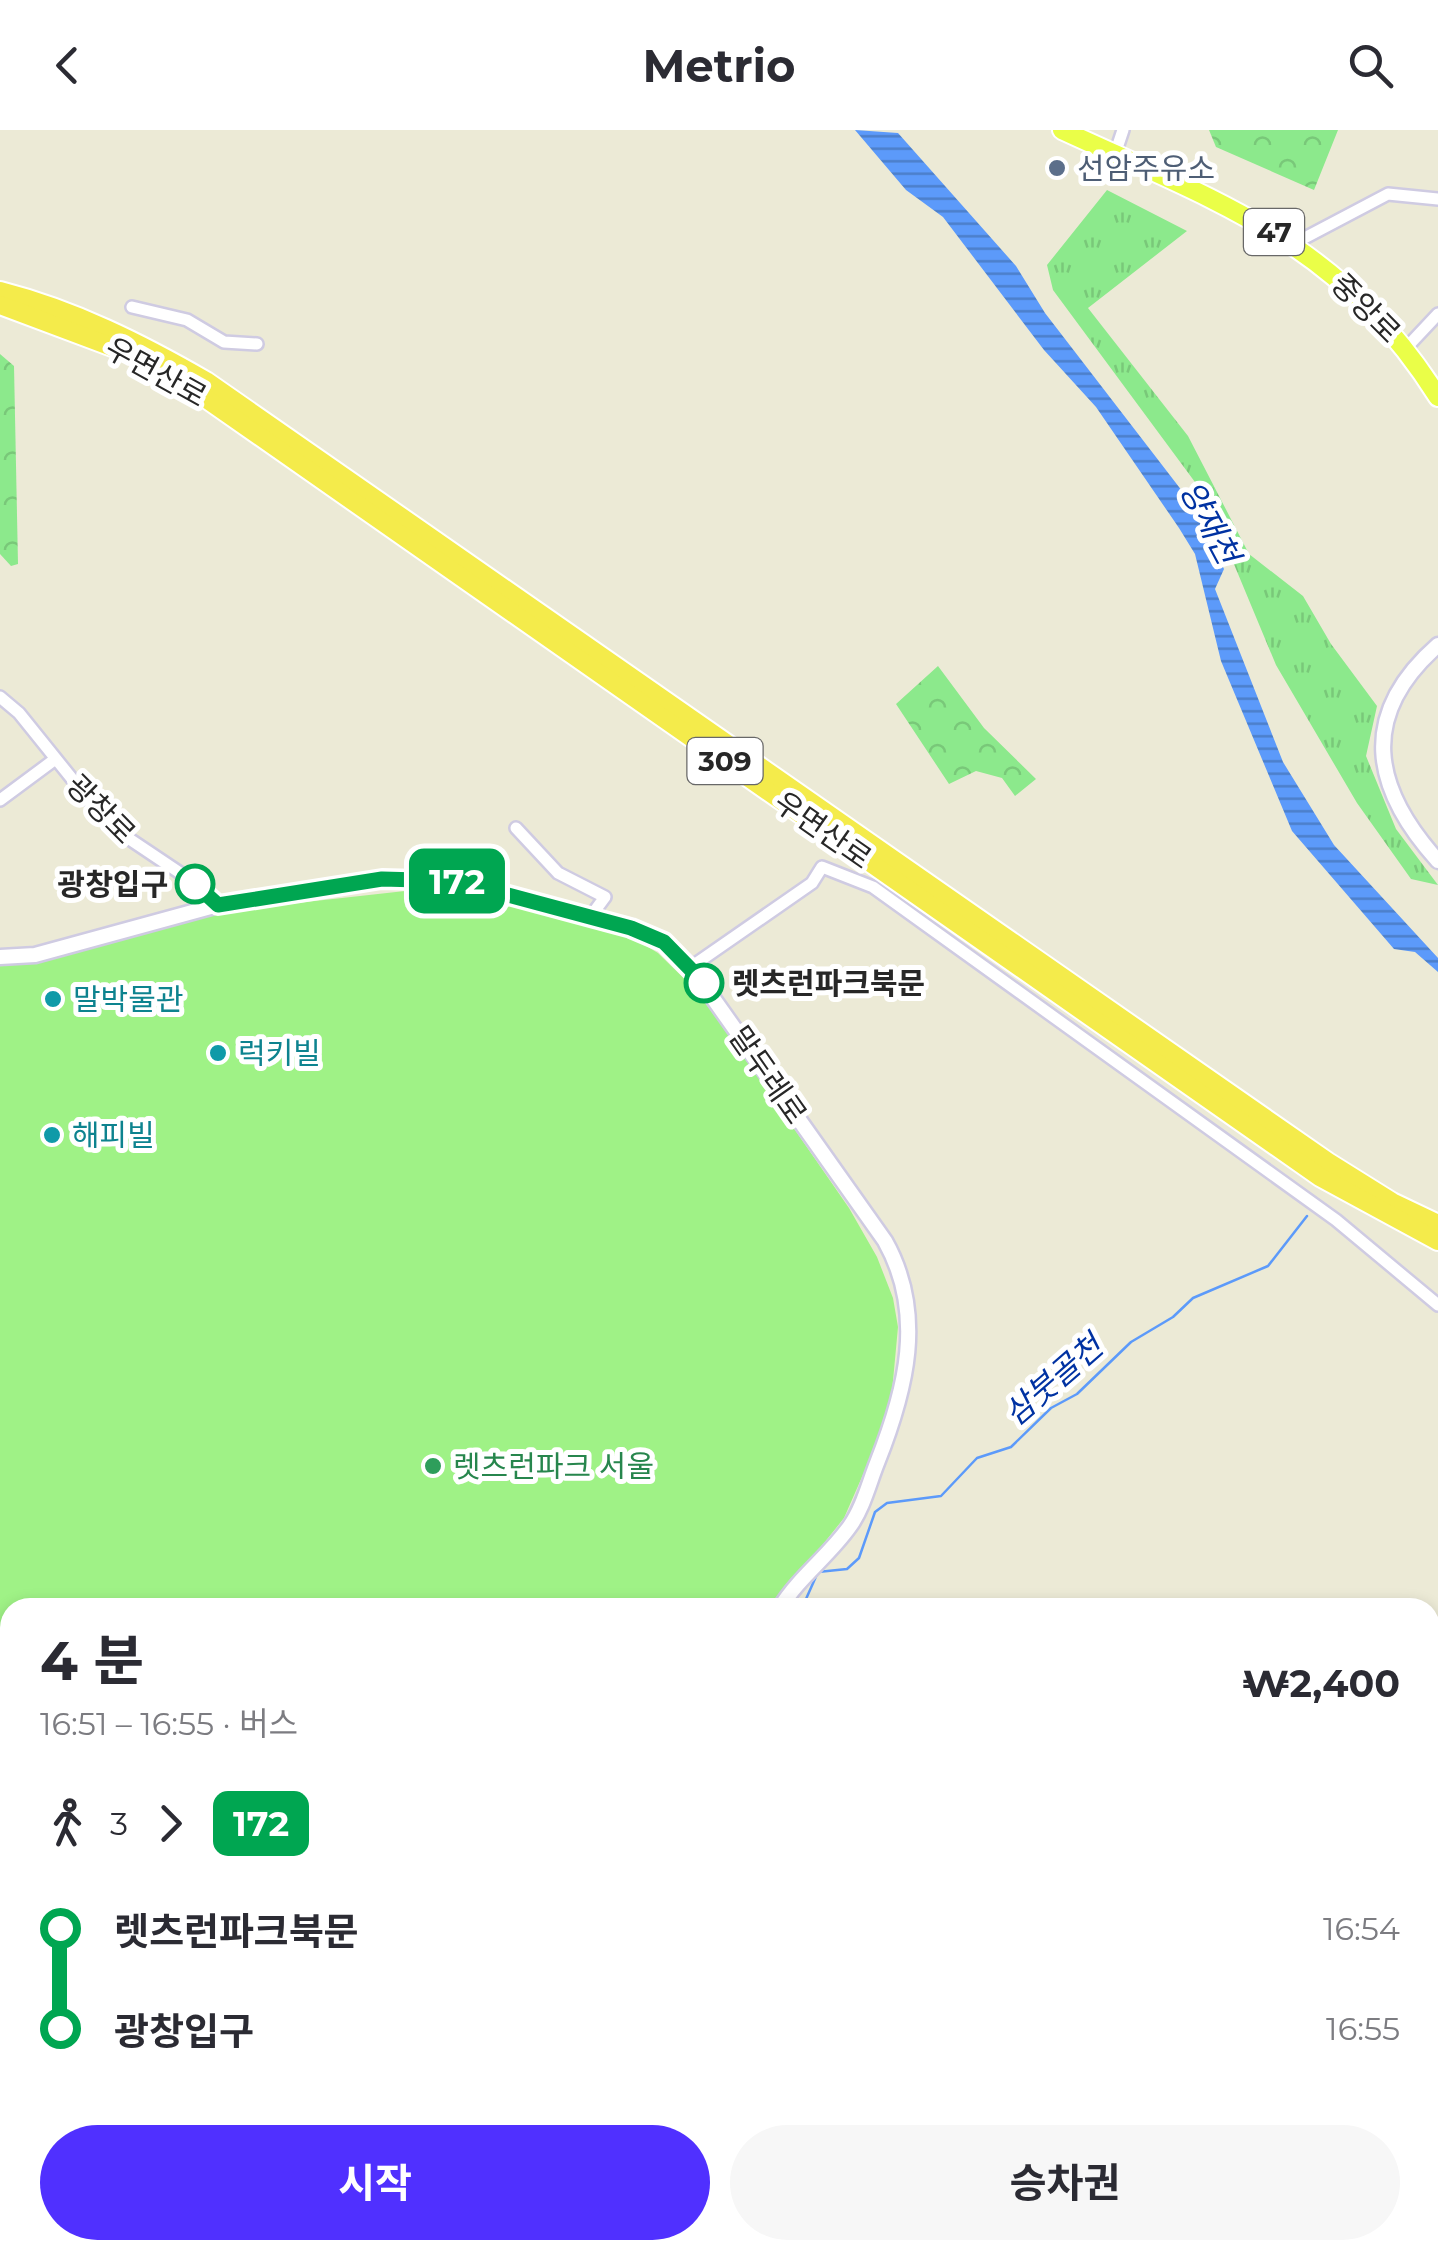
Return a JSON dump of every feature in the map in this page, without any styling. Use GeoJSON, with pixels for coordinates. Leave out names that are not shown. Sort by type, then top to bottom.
{"type":"FeatureCollection","features":[{"type":"Feature","properties":{"kind":"highway"},"geometry":{"type":"LineString","coordinates":[[0,282],[31,306]]}},
{"type":"Feature","properties":{"kind":"highway","name":"우면산로"},"geometry":{"type":"LineString","coordinates":[[0,291],[131,354],[198,393],[1320,1177],[1438,1241]]}},
{"type":"Feature","properties":{"kind":"highway","name":"우면산로"},"geometry":{"type":"LineString","coordinates":[[0,309],[31,306],[139,342],[206,381],[1328,1162],[1392,1202],[1438,1224]]}},
{"type":"Feature","properties":{"kind":"main road","name":"중앙로"},"geometry":{"type":"LineString","coordinates":[[1062,130],[1295,243],[1343,282],[1406,347],[1438,397]]}},
{"type":"Feature","properties":{"kind":"street"},"geometry":{"type":"LineString","coordinates":[[1115,154],[1124,130]]}},
{"type":"Feature","properties":{"kind":"street"},"geometry":{"type":"LineString","coordinates":[[1295,243],[1388,194],[1438,199]]}},
{"type":"Feature","properties":{"kind":"street"},"geometry":{"type":"LineString","coordinates":[[132,307],[187,320],[224,342],[258,344]]}},
{"type":"Feature","properties":{"kind":"street"},"geometry":{"type":"LineString","coordinates":[[1406,347],[1438,314]]}},
{"type":"Feature","properties":{"kind":"street"},"geometry":{"type":"LineString","coordinates":[[1437,857],[1394,800],[1382,753],[1386,720],[1396,692],[1438,645]]}},
{"type":"Feature","properties":{"kind":"street","name":"광창로"},"geometry":{"type":"LineString","coordinates":[[0,697],[19,712],[110,826],[204,889],[218,905]]}},
{"type":"Feature","properties":{"kind":"street"},"geometry":{"type":"LineString","coordinates":[[0,800],[54,760]]}},
{"type":"Feature","properties":{"kind":"street"},"geometry":{"type":"LineString","coordinates":[[516,828],[558,872],[605,897],[591,916]]}},
{"type":"Feature","properties":{"kind":"street"},"geometry":{"type":"LineString","coordinates":[[691,966],[812,883],[822,867],[873,887],[1336,1220],[1438,1304]]}},
{"type":"Feature","properties":{"kind":"street","name":"말두레로"},"geometry":{"type":"LineString","coordinates":[[0,957],[35,955],[218,905],[400,879],[456,881],[591,916],[664,942],[691,966],[899,1266],[910,1346],[905,1387],[859,1510],[788,1598]]}},
{"type":"Feature","properties":{"kind":"green space"},"geometry":{"type":"Polygon","coordinates":[[[1209,130],[1338,130],[1314,190],[1216,147],[1209,130]]]}},
{"type":"Feature","properties":{"kind":"green space"},"geometry":{"type":"Polygon","coordinates":[[[1107,190],[1187,231],[1088,308],[1188,436],[1249,554],[1303,596],[1331,644],[1377,706],[1366,756],[1396,829],[1438,885],[1411,879],[1357,803],[1276,665],[1206,497],[1053,290],[1047,265],[1107,190]]]}},
{"type":"Feature","properties":{"kind":"green space"},"geometry":{"type":"Polygon","coordinates":[[[0,354],[14,366],[18,564],[11,566],[0,554],[0,354]]]}},
{"type":"Feature","properties":{"kind":"green space"},"geometry":{"type":"Polygon","coordinates":[[[938,666],[984,728],[1036,779],[1015,796],[1002,778],[976,771],[949,784],[896,704],[938,666]]]}},
{"type":"Feature","properties":{"kind":"green space","name":"렛츠런파크 서울"},"geometry":{"type":"Polygon","coordinates":[[[414,890],[473,894],[615,927],[658,953],[703,997],[849,1208],[877,1257],[893,1298],[898,1327],[890,1413],[844,1518],[780,1598],[0,1598],[0,961],[199,914],[414,890]]]}},
{"type":"Feature","properties":{"kind":"water"},"geometry":{"type":"Polygon","coordinates":[[[855,130],[898,133],[1016,266],[1045,313],[1189,500],[1224,569],[1215,589],[1283,762],[1334,845],[1438,958],[1438,972],[1415,952],[1394,949],[1292,831],[1221,661],[1195,554],[1096,407],[1044,350],[943,217],[906,190],[855,130]]]}},
{"type":"Feature","properties":{"kind":"waterway","name":"삼붓골천"},"geometry":{"type":"LineString","coordinates":[[806,1598],[818,1572],[847,1569],[859,1558],[875,1512],[887,1503],[941,1496],[977,1458],[1011,1447],[1051,1408],[1077,1394],[1131,1342],[1173,1317],[1193,1298],[1268,1266],[1307,1216]]}},
{"type":"Feature","properties":{"kind":"bus line","name":"172"},"geometry":{"type":"LineString","coordinates":[[195,884],[218,905],[382,879],[456,881],[631,928],[664,942],[704,983]]}},
{"type":"Feature","properties":{"kind":"place","name":"선암주유소"},"geometry":{"type":"Point","coordinates":[1057,168]}},
{"type":"Feature","properties":{"kind":"place","name":"광창입구"},"geometry":{"type":"Point","coordinates":[195,884]}},
{"type":"Feature","properties":{"kind":"place","name":"렛츠런파크북문"},"geometry":{"type":"Point","coordinates":[704,983]}},
{"type":"Feature","properties":{"kind":"place","name":"말박물관"},"geometry":{"type":"Point","coordinates":[53,999]}},
{"type":"Feature","properties":{"kind":"place","name":"럭키빌"},"geometry":{"type":"Point","coordinates":[218,1053]}},
{"type":"Feature","properties":{"kind":"place","name":"해피빌"},"geometry":{"type":"Point","coordinates":[52,1135]}},
{"type":"Feature","properties":{"kind":"place","name":"렛츠런파크 서울"},"geometry":{"type":"Point","coordinates":[433,1466]}},
{"type":"Feature","properties":{"kind":"water label","name":"양재천"},"geometry":{"type":"Point","coordinates":[1210,522]}}]}
